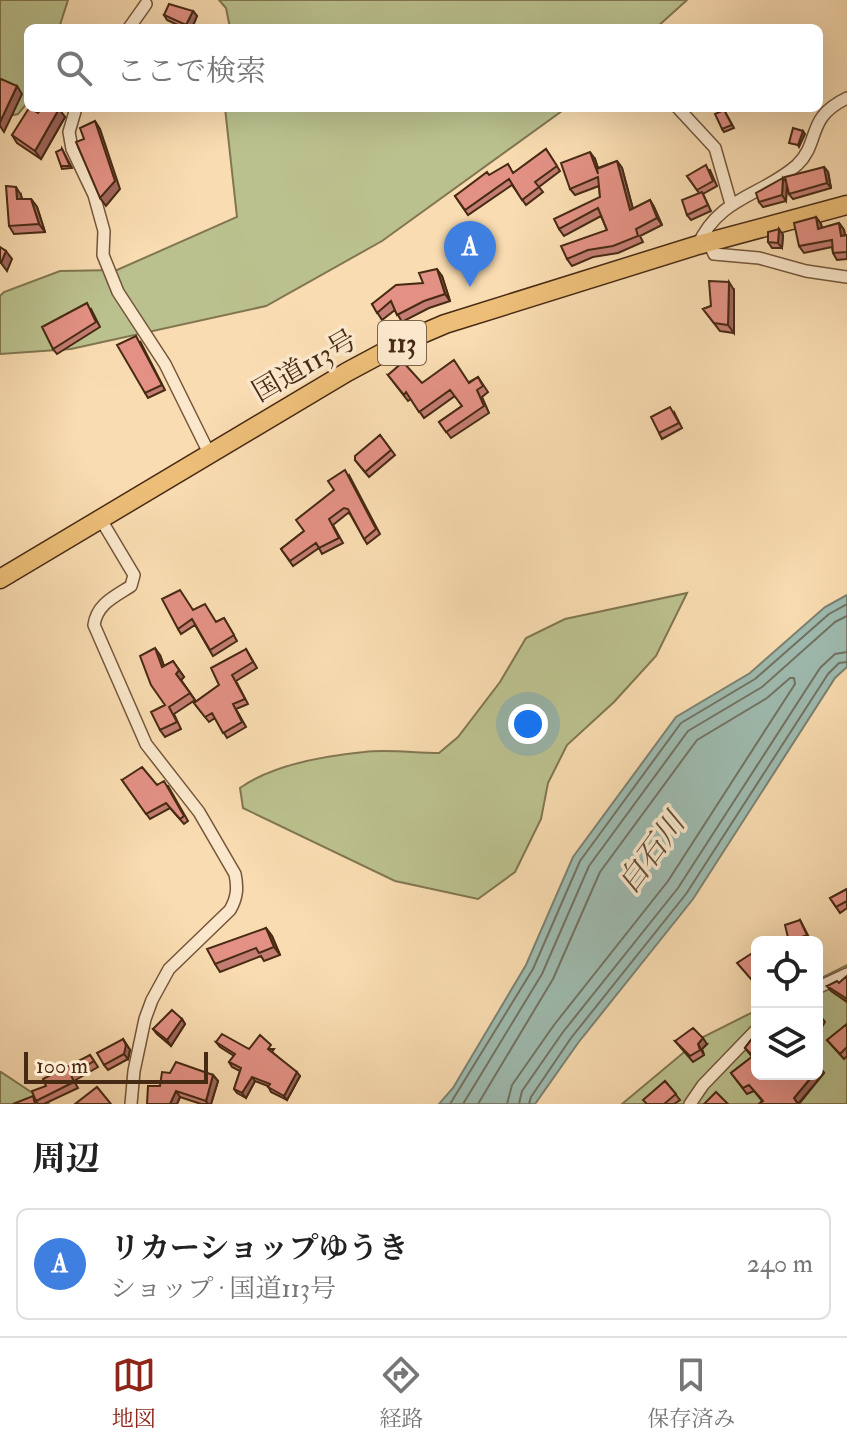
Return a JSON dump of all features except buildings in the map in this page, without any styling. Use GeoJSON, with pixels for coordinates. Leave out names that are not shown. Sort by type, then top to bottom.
{"type":"FeatureCollection","features":[{"type":"Feature","properties":{"kind":"highway","name":"国道113号"},"geometry":{"type":"LineString","coordinates":[[0,579],[209,453],[403,342],[445,324],[704,244],[847,205]]}},
{"type":"Feature","properties":{"kind":"street"},"geometry":{"type":"LineString","coordinates":[[132,24],[146,4]]}},
{"type":"Feature","properties":{"kind":"street"},"geometry":{"type":"LineString","coordinates":[[847,98],[825,111],[800,162],[731,204],[707,225],[704,244],[714,254],[759,258],[806,271],[847,277]]}},
{"type":"Feature","properties":{"kind":"street"},"geometry":{"type":"LineString","coordinates":[[75,112],[69,132],[72,149],[94,195],[104,231],[103,255],[118,292],[165,364],[209,453]]}},
{"type":"Feature","properties":{"kind":"street"},"geometry":{"type":"LineString","coordinates":[[682,112],[715,148],[731,204]]}},
{"type":"Feature","properties":{"kind":"street"},"geometry":{"type":"LineString","coordinates":[[100,518],[134,575],[131,586],[103,604],[95,613],[94,625],[146,744],[199,812],[235,874],[238,886],[230,910],[169,969],[152,1000],[134,1071],[131,1104]]}},
{"type":"Feature","properties":{"kind":"street"},"geometry":{"type":"LineString","coordinates":[[823,985],[847,974]]}},
{"type":"Feature","properties":{"kind":"street"},"geometry":{"type":"LineString","coordinates":[[690,1104],[703,1085],[751,1035]]}},
{"type":"Feature","properties":{"kind":"green space"},"geometry":{"type":"Polygon","coordinates":[[[0,0],[68,0],[60,24],[24,24],[24,107],[18,114],[0,118],[0,0]]]}},
{"type":"Feature","properties":{"kind":"green space"},"geometry":{"type":"Polygon","coordinates":[[[219,0],[687,0],[660,24],[229,24],[226,8],[219,0]]]}},
{"type":"Feature","properties":{"kind":"green space"},"geometry":{"type":"Polygon","coordinates":[[[225,112],[560,112],[382,241],[266,306],[71,349],[0,354],[0,296],[4,292],[60,271],[117,270],[237,217],[225,112]]]}},
{"type":"Feature","properties":{"kind":"green space"},"geometry":{"type":"Polygon","coordinates":[[[687,593],[656,656],[614,702],[567,745],[548,783],[541,819],[515,872],[478,899],[395,881],[243,808],[240,788],[267,773],[299,763],[373,751],[439,753],[458,737],[500,682],[526,638],[565,619],[687,593]]]}},
{"type":"Feature","properties":{"kind":"green space"},"geometry":{"type":"Polygon","coordinates":[[[847,965],[847,1104],[622,1104],[701,1038],[751,1013],[751,1080],[823,1080],[823,977],[847,965]]]}},
{"type":"Feature","properties":{"kind":"green space"},"geometry":{"type":"Polygon","coordinates":[[[1,1072],[49,1104],[0,1104],[1,1072]]]}},
{"type":"Feature","properties":{"kind":"water","name":"白石川"},"geometry":{"type":"Polygon","coordinates":[[[847,595],[847,667],[835,678],[693,899],[578,1043],[535,1104],[439,1104],[453,1088],[526,965],[573,857],[676,717],[750,673],[825,607],[847,595]]]}},
{"type":"Feature","properties":{"kind":"place","name":"リカーショップゆうき"},"geometry":{"type":"Point","coordinates":[470,287]}}]}
